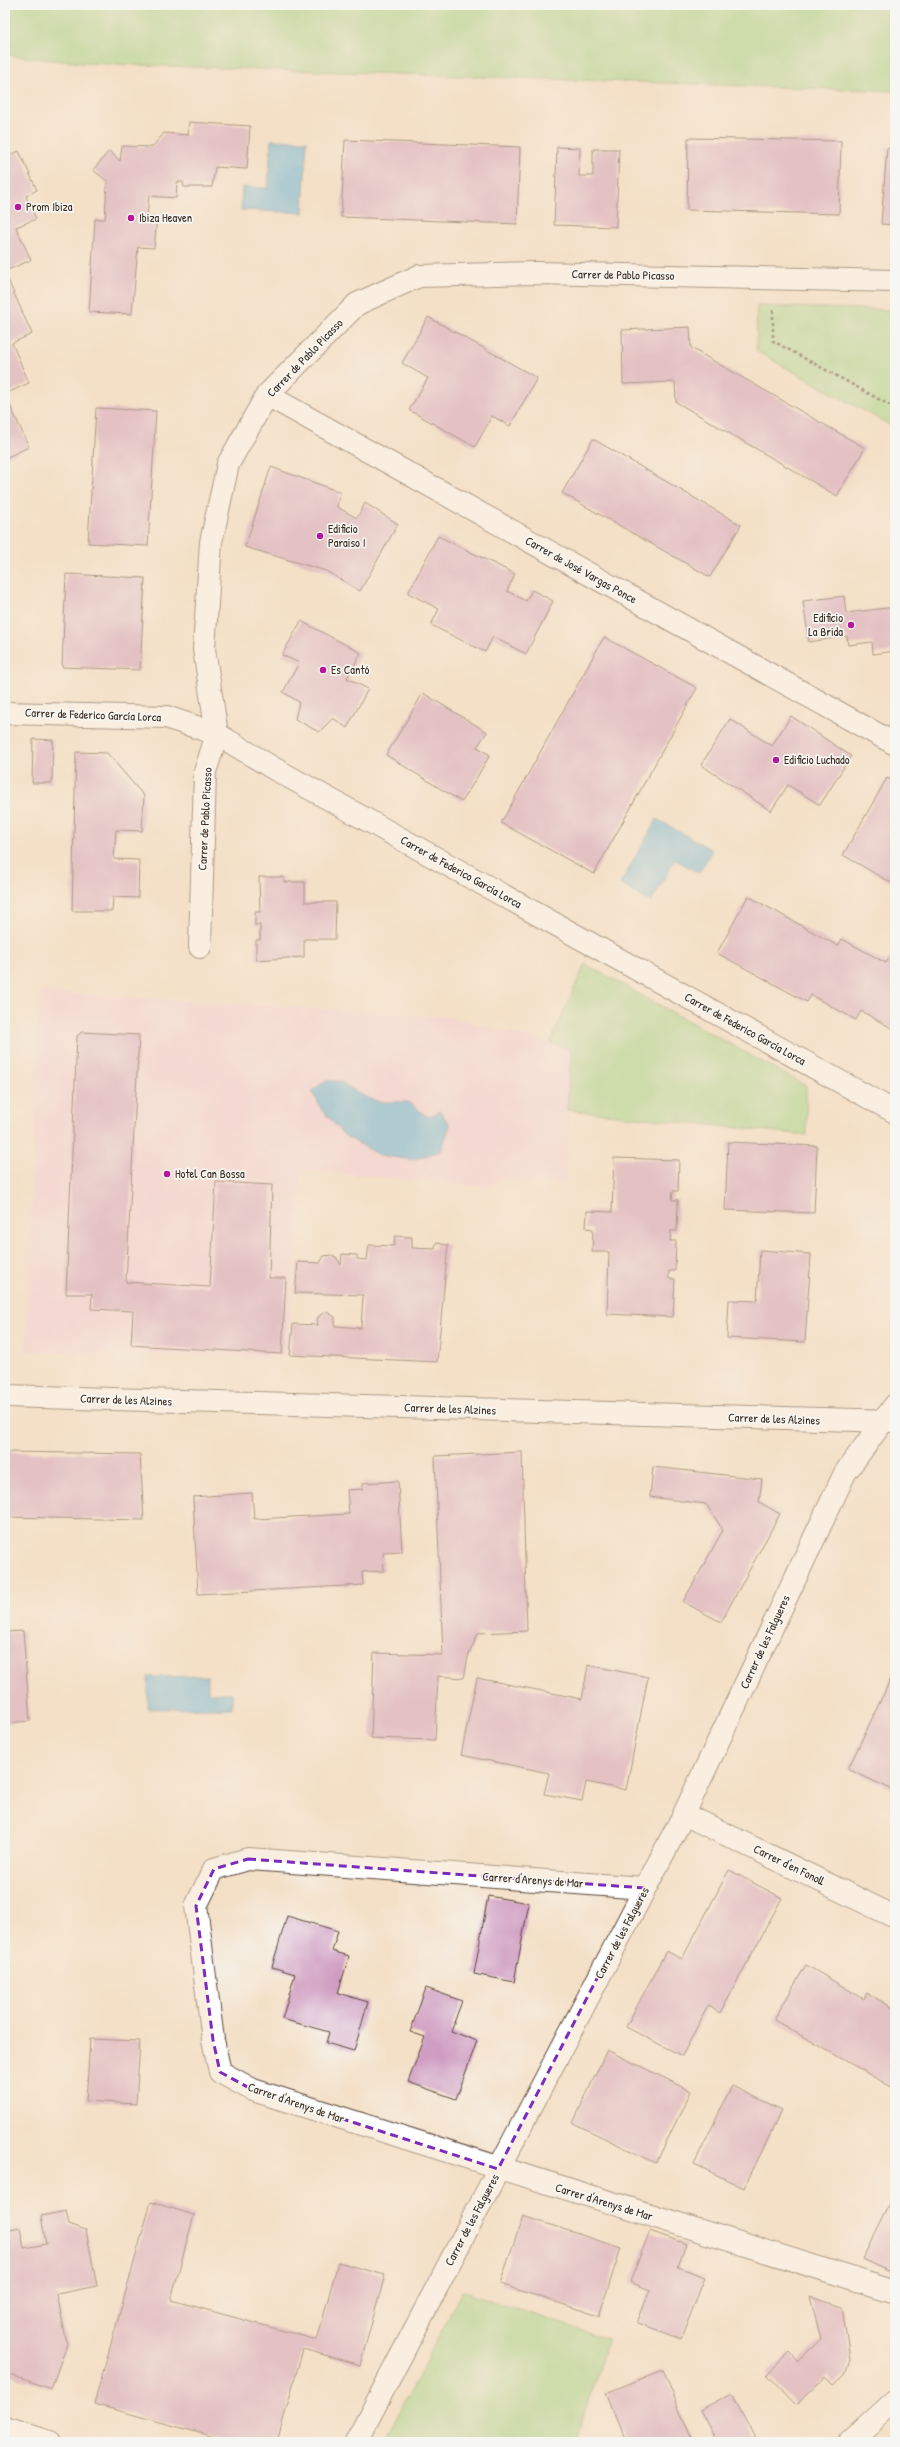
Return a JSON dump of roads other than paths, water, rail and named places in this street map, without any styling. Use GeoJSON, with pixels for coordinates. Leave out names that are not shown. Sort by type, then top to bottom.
{"type":"FeatureCollection","features":[{"type":"Feature","properties":{"kind":"street","name":"Carrer de Pablo Picasso"},"geometry":{"type":"LineString","coordinates":[[200,947],[205,772],[217,734],[204,648],[211,542],[228,464],[267,396],[357,304],[419,276],[537,273],[895,281]]}},
{"type":"Feature","properties":{"kind":"street","name":"Carrer de José Vargas Ponce"},"geometry":{"type":"LineString","coordinates":[[267,396],[895,744]]}},
{"type":"Feature","properties":{"kind":"street","name":"Carrer de Federico García Lorca"},"geometry":{"type":"LineString","coordinates":[[5,713],[166,717],[217,734],[273,768],[895,1112]]}},
{"type":"Feature","properties":{"kind":"street","name":"Carrer de les Alzines"},"geometry":{"type":"LineString","coordinates":[[5,1396],[891,1416]]}},
{"type":"Feature","properties":{"kind":"street","name":"Carrer de les Falgueres"},"geometry":{"type":"LineString","coordinates":[[356,2442],[684,1814],[846,1473],[891,1416]]}},
{"type":"Feature","properties":{"kind":"street","name":"Carrer d'en Fonoll"},"geometry":{"type":"LineString","coordinates":[[684,1814],[895,1917]]}},
{"type":"Feature","properties":{"kind":"street","name":"Carrer d'Arenys de Mar"},"geometry":{"type":"LineString","coordinates":[[644,1888],[248,1859],[214,1869],[196,1906],[213,2040],[220,2072],[253,2090],[498,2169],[895,2292]]}},
{"type":"Feature","properties":{"kind":"street"},"geometry":{"type":"LineString","coordinates":[[850,2442],[895,2401]]}},
{"type":"Feature","properties":{"kind":"street"},"geometry":{"type":"LineString","coordinates":[[5,2428],[50,2442]]}},
{"type":"Feature","properties":{"kind":"water"},"geometry":{"type":"Polygon","coordinates":[[[271,140],[307,141],[303,213],[241,210],[242,187],[268,188],[271,140]]]}},
{"type":"Feature","properties":{"kind":"water"},"geometry":{"type":"Polygon","coordinates":[[[657,819],[712,850],[699,873],[675,860],[651,902],[620,884],[657,819]]]}},
{"type":"Feature","properties":{"kind":"water"},"geometry":{"type":"Polygon","coordinates":[[[325,1081],[339,1081],[365,1097],[380,1102],[408,1102],[428,1117],[440,1111],[450,1125],[441,1151],[411,1160],[380,1155],[345,1136],[322,1110],[312,1091],[325,1081]]]}},
{"type":"Feature","properties":{"kind":"water"},"geometry":{"type":"Polygon","coordinates":[[[208,1676],[208,1693],[232,1693],[232,1708],[148,1709],[148,1677],[208,1676]]]}},
{"type":"Feature","properties":{"kind":"place","name":"Prom Ibiza"},"geometry":{"type":"Point","coordinates":[18,207]}},
{"type":"Feature","properties":{"kind":"place","name":"Ibiza Heaven"},"geometry":{"type":"Point","coordinates":[131,218]}},
{"type":"Feature","properties":{"kind":"place","name":"Edificio Paraiso I"},"geometry":{"type":"Point","coordinates":[320,536]}},
{"type":"Feature","properties":{"kind":"place","name":"Edificio La Brida"},"geometry":{"type":"Point","coordinates":[851,625]}},
{"type":"Feature","properties":{"kind":"place","name":"Es Cantó"},"geometry":{"type":"Point","coordinates":[323,670]}},
{"type":"Feature","properties":{"kind":"place","name":"Edificio Luchado"},"geometry":{"type":"Point","coordinates":[776,760]}},
{"type":"Feature","properties":{"kind":"place","name":"Hotel Can Bossa"},"geometry":{"type":"Point","coordinates":[167,1174]}}]}
